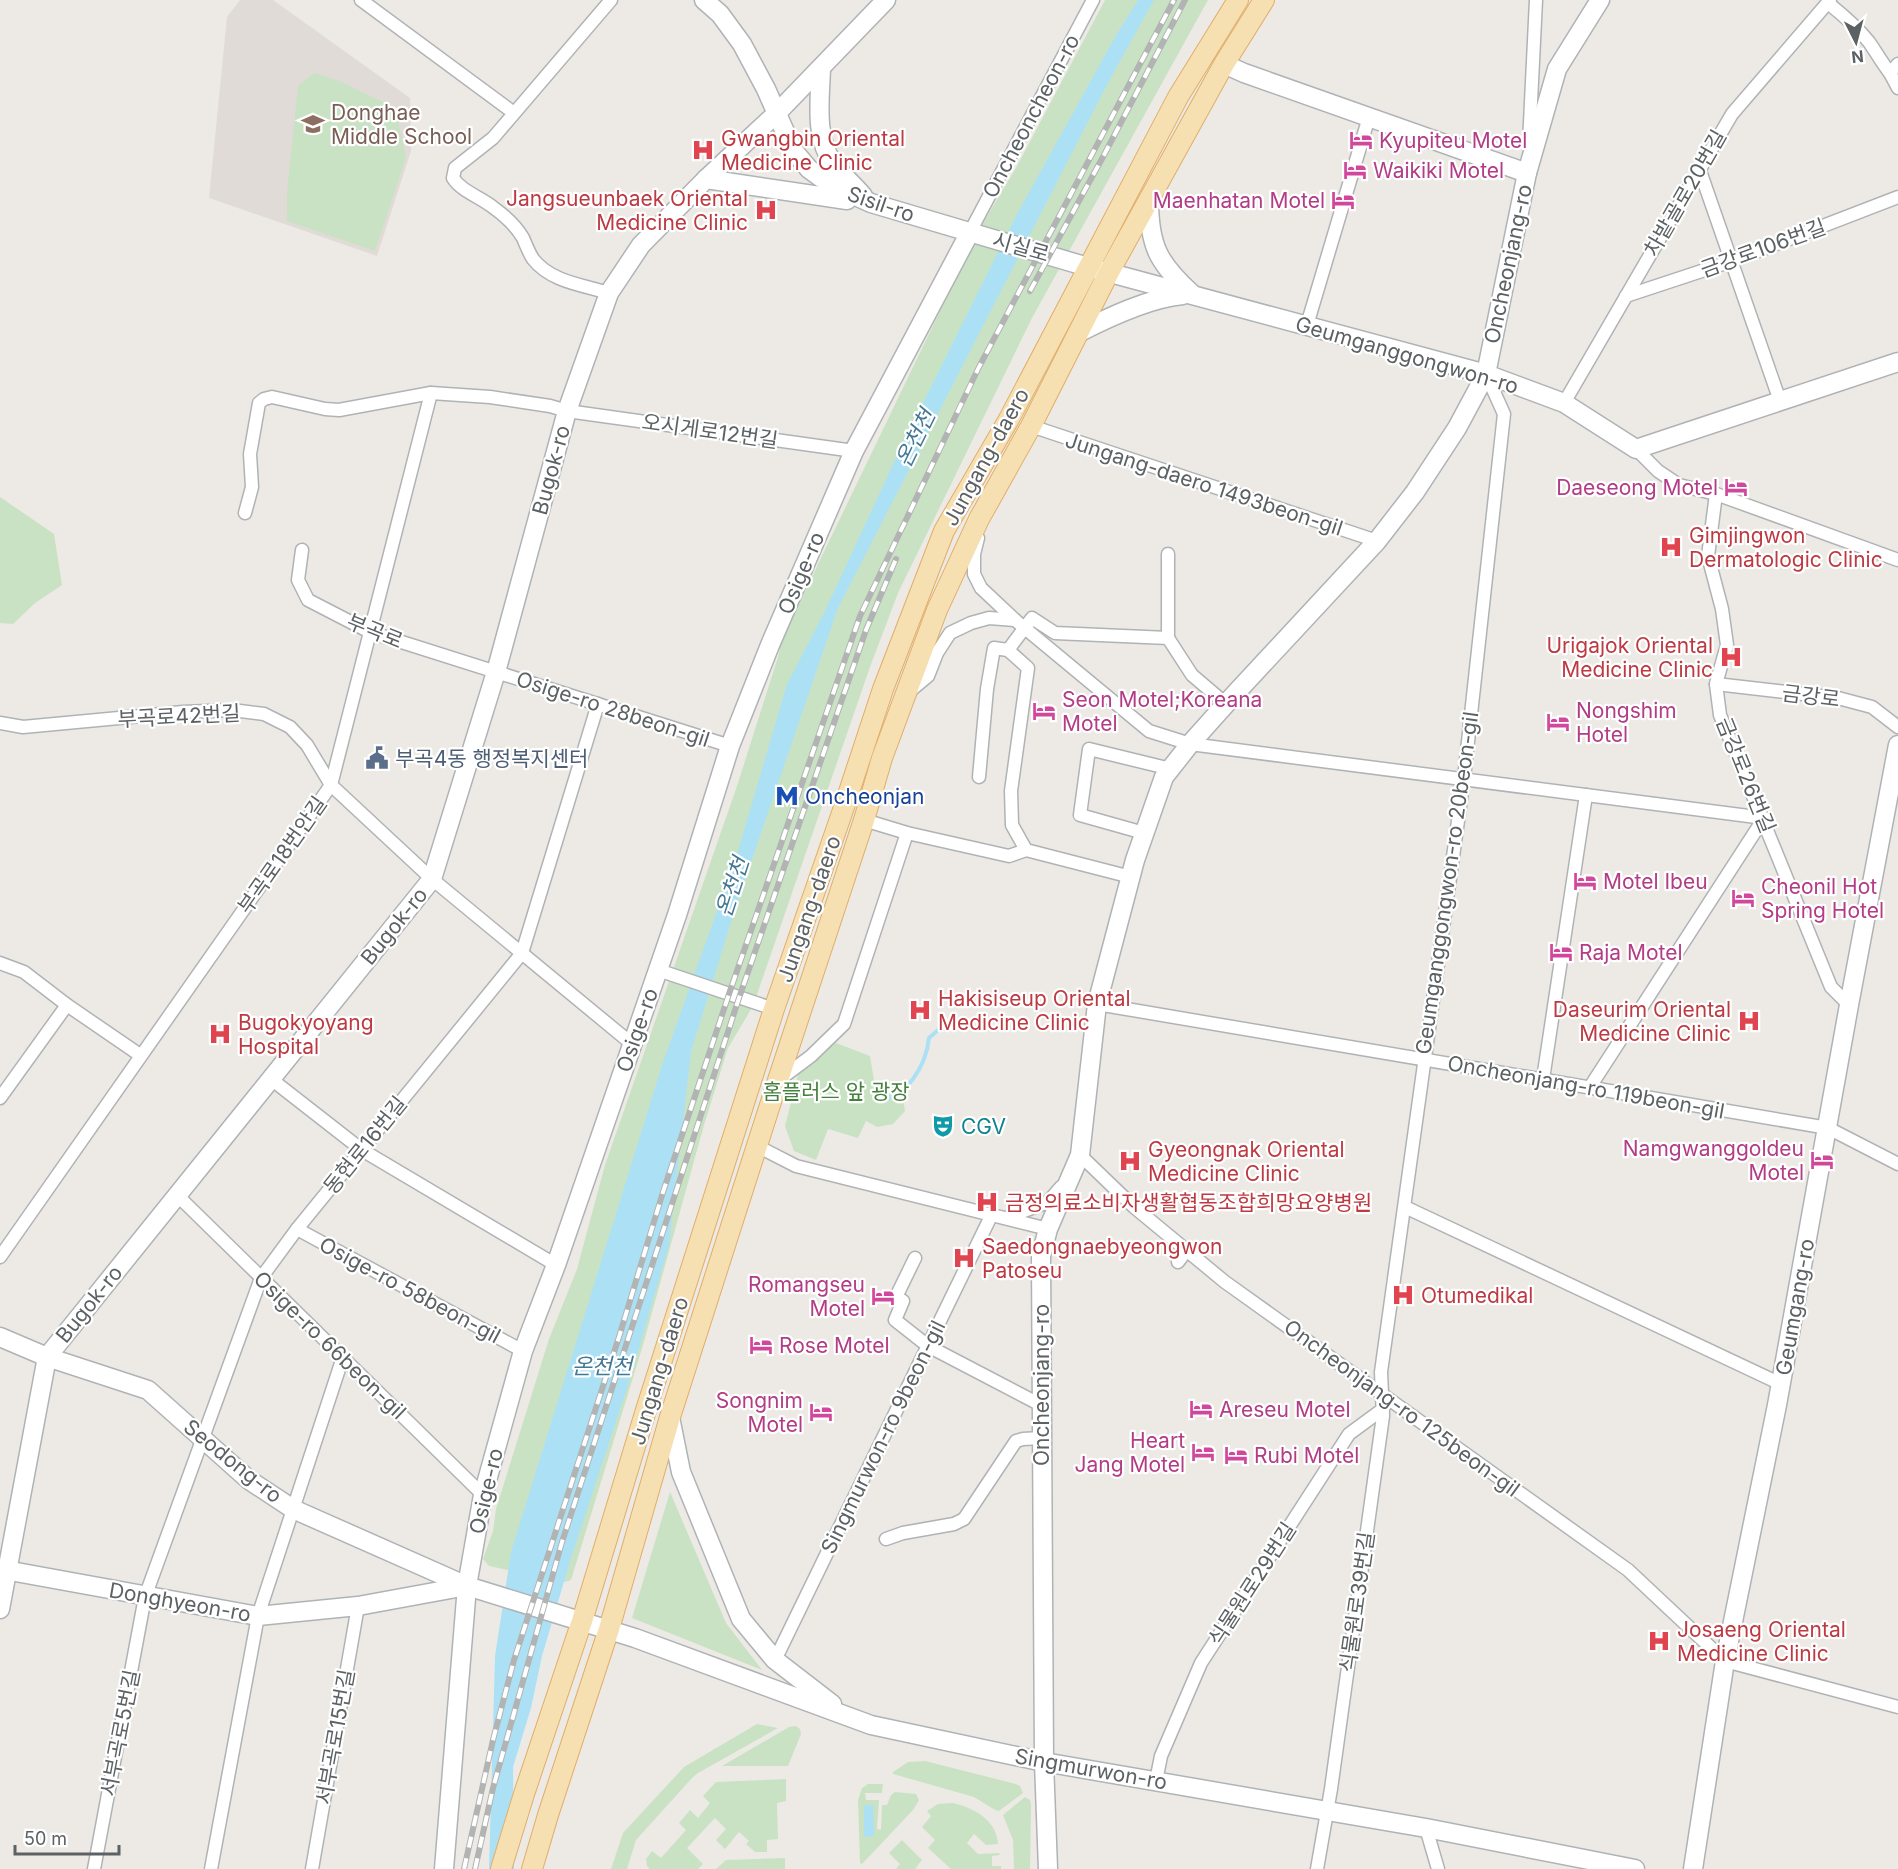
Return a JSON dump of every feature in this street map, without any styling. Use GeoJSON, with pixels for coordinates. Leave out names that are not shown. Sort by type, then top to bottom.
{"type":"FeatureCollection","features":[{"type":"Feature","properties":{"kind":"main road","name":"Sisil-ro"},"geometry":{"type":"LineString","coordinates":[[704,0],[722,7],[766,89],[793,150],[809,169],[831,185],[871,203],[974,233]]}},
{"type":"Feature","properties":{"kind":"main road","name":"Bugok-ro"},"geometry":{"type":"LineString","coordinates":[[0,1609],[4,1570],[47,1357],[432,879],[496,672],[567,411],[609,293],[641,245],[706,179],[776,114],[886,0]]}},
{"type":"Feature","properties":{"kind":"main road","name":"Jungang-daero"},"geometry":{"type":"LineString","coordinates":[[501,1869],[582,1621],[646,1410],[774,1009],[883,689],[944,531],[1009,419],[1178,97],[1238,0]]}},
{"type":"Feature","properties":{"kind":"main road","name":"Jungang-daero"},"geometry":{"type":"LineString","coordinates":[[532,1869],[609,1629],[670,1417],[778,1080],[904,696],[936,610],[980,519],[1109,272],[1224,64],[1264,0]]}},
{"type":"Feature","properties":{"kind":"main road","name":"Oncheonjang-ro"},"geometry":{"type":"LineString","coordinates":[[1048,1869],[1044,1762],[1041,1256],[1048,1229],[1080,1155],[1097,1004],[1131,877],[1164,777],[1226,704],[1377,541],[1415,492],[1457,428],[1486,374],[1527,173],[1557,69],[1600,0]]}},
{"type":"Feature","properties":{"kind":"main road"},"geometry":{"type":"LineString","coordinates":[[1224,64],[1527,173]]}},
{"type":"Feature","properties":{"kind":"main road"},"geometry":{"type":"LineString","coordinates":[[821,68],[820,107],[823,146],[834,164],[871,203]]}},
{"type":"Feature","properties":{"kind":"main road"},"geometry":{"type":"LineString","coordinates":[[706,179],[871,203]]}},
{"type":"Feature","properties":{"kind":"main road"},"geometry":{"type":"LineString","coordinates":[[1149,200],[1149,222],[1159,256],[1173,277],[1192,295]]}},
{"type":"Feature","properties":{"kind":"main road","name":"시실로"},"geometry":{"type":"LineString","coordinates":[[974,233],[1088,267]]}},
{"type":"Feature","properties":{"kind":"main road","name":"Osige-ro"},"geometry":{"type":"LineString","coordinates":[[444,1869],[467,1586],[483,1495],[523,1351],[556,1265],[658,970],[730,746],[770,645],[854,451],[974,233]]}},
{"type":"Feature","properties":{"kind":"main road"},"geometry":{"type":"LineString","coordinates":[[1088,267],[1109,272]]}},
{"type":"Feature","properties":{"kind":"main road","name":"Geumganggongwon-ro"},"geometry":{"type":"LineString","coordinates":[[1109,272],[1486,374],[1564,403],[1636,448]]}},
{"type":"Feature","properties":{"kind":"main road"},"geometry":{"type":"LineString","coordinates":[[1078,333],[1100,321],[1168,297],[1192,295]]}},
{"type":"Feature","properties":{"kind":"main road"},"geometry":{"type":"LineString","coordinates":[[1636,448],[1898,362]]}},
{"type":"Feature","properties":{"kind":"main road","name":"Geumgang-ro"},"geometry":{"type":"LineString","coordinates":[[1693,1869],[1725,1661],[1781,1384],[1849,1005],[1891,820],[1898,745]]}},
{"type":"Feature","properties":{"kind":"main road","name":"Seodong-ro"},"geometry":{"type":"LineString","coordinates":[[0,1337],[47,1357],[148,1390],[249,1480],[293,1509],[467,1586],[561,1615]]}},
{"type":"Feature","properties":{"kind":"main road"},"geometry":{"type":"LineString","coordinates":[[670,1417],[681,1472],[741,1619],[775,1660],[826,1700],[871,1725]]}},
{"type":"Feature","properties":{"kind":"main road","name":"Donghyeon-ro"},"geometry":{"type":"LineString","coordinates":[[4,1570],[258,1616],[358,1606],[467,1586]]}},
{"type":"Feature","properties":{"kind":"main road","name":"Singmurwon-ro"},"geometry":{"type":"LineString","coordinates":[[561,1615],[609,1629],[871,1725],[1044,1762],[1328,1810],[1635,1869]]}},
{"type":"Feature","properties":{"kind":"street"},"geometry":{"type":"LineString","coordinates":[[361,0],[514,113]]}},
{"type":"Feature","properties":{"kind":"street"},"geometry":{"type":"LineString","coordinates":[[609,293],[565,281],[550,274],[532,257],[511,222],[493,206],[457,184],[453,178],[455,168],[493,138],[611,0]]}},
{"type":"Feature","properties":{"kind":"street","name":"Oncheoncheon-ro"},"geometry":{"type":"LineString","coordinates":[[974,233],[1093,0]]}},
{"type":"Feature","properties":{"kind":"street"},"geometry":{"type":"LineString","coordinates":[[1527,173],[1536,0]]}},
{"type":"Feature","properties":{"kind":"street"},"geometry":{"type":"LineString","coordinates":[[1829,2],[1853,24],[1894,69],[1898,88]]}},
{"type":"Feature","properties":{"kind":"street","name":"차밭골로20번길"},"geometry":{"type":"LineString","coordinates":[[1564,403],[1732,114],[1829,2]]}},
{"type":"Feature","properties":{"kind":"street"},"geometry":{"type":"LineString","coordinates":[[1307,325],[1369,117]]}},
{"type":"Feature","properties":{"kind":"street"},"geometry":{"type":"LineString","coordinates":[[1699,168],[1779,401]]}},
{"type":"Feature","properties":{"kind":"street","name":"금강로106번길"},"geometry":{"type":"LineString","coordinates":[[1626,296],[1732,261],[1898,197]]}},
{"type":"Feature","properties":{"kind":"street","name":"Geumganggongwon-ro 20beon-gil"},"geometry":{"type":"LineString","coordinates":[[1383,1394],[1381,1372],[1464,778],[1504,414],[1486,374]]}},
{"type":"Feature","properties":{"kind":"street","name":"오시게로12번길"},"geometry":{"type":"LineString","coordinates":[[245,513],[252,487],[250,454],[259,403],[272,397],[339,410],[431,393],[490,397],[550,406],[567,411],[854,451]]}},
{"type":"Feature","properties":{"kind":"street","name":"부곡로18번안길"},"geometry":{"type":"LineString","coordinates":[[0,1257],[332,785],[431,393]]}},
{"type":"Feature","properties":{"kind":"street","name":"Jungang-daero 1493beon-gil"},"geometry":{"type":"LineString","coordinates":[[1030,426],[1377,541]]}},
{"type":"Feature","properties":{"kind":"street"},"geometry":{"type":"LineString","coordinates":[[1636,448],[1658,471],[1679,485],[1716,494],[1898,560]]}},
{"type":"Feature","properties":{"kind":"street","name":"금강로26번길"},"geometry":{"type":"LineString","coordinates":[[1716,494],[1708,556],[1722,609],[1727,645],[1716,684],[1720,715],[1832,987],[1849,1005]]}},
{"type":"Feature","properties":{"kind":"street"},"geometry":{"type":"LineString","coordinates":[[980,519],[974,554],[974,574],[981,588],[1020,624],[1149,731],[1190,744],[1764,818],[1590,1087]]}},
{"type":"Feature","properties":{"kind":"street","name":"부곡로"},"geometry":{"type":"LineString","coordinates":[[302,550],[298,580],[308,600],[370,632],[496,672]]}},
{"type":"Feature","properties":{"kind":"street"},"geometry":{"type":"LineString","coordinates":[[1168,554],[1168,638],[1192,675],[1226,704]]}},
{"type":"Feature","properties":{"kind":"street"},"geometry":{"type":"LineString","coordinates":[[904,696],[928,676],[937,653],[950,633],[989,618],[1020,624],[1032,618],[1055,633],[1168,638]]}},
{"type":"Feature","properties":{"kind":"street"},"geometry":{"type":"LineString","coordinates":[[1008,650],[1020,624]]}},
{"type":"Feature","properties":{"kind":"street"},"geometry":{"type":"LineString","coordinates":[[979,777],[987,689],[994,648],[1008,650],[1028,668],[1011,791],[1012,825],[1026,850]]}},
{"type":"Feature","properties":{"kind":"street","name":"Osige-ro 28beon-gil"},"geometry":{"type":"LineString","coordinates":[[496,672],[730,746]]}},
{"type":"Feature","properties":{"kind":"street","name":"금강로"},"geometry":{"type":"LineString","coordinates":[[1716,684],[1838,698],[1872,707],[1898,727]]}},
{"type":"Feature","properties":{"kind":"street","name":"동현로16번길"},"geometry":{"type":"LineString","coordinates":[[145,1597],[261,1278],[297,1228],[522,954],[598,704]]}},
{"type":"Feature","properties":{"kind":"street","name":"부곡로42번길"},"geometry":{"type":"LineString","coordinates":[[2,726],[23,727],[232,710],[264,714],[290,727],[307,745],[332,785],[432,879],[632,1044]]}},
{"type":"Feature","properties":{"kind":"street"},"geometry":{"type":"LineString","coordinates":[[1144,833],[1080,815],[1089,749],[1171,769]]}},
{"type":"Feature","properties":{"kind":"street"},"geometry":{"type":"LineString","coordinates":[[1543,1079],[1586,795]]}},
{"type":"Feature","properties":{"kind":"street"},"geometry":{"type":"LineString","coordinates":[[864,820],[907,833],[1009,856],[1026,850],[1131,877]]}},
{"type":"Feature","properties":{"kind":"street"},"geometry":{"type":"LineString","coordinates":[[778,1080],[811,1056],[844,1024],[907,833]]}},
{"type":"Feature","properties":{"kind":"street"},"geometry":{"type":"LineString","coordinates":[[0,963],[24,972],[67,1005],[140,1055]]}},
{"type":"Feature","properties":{"kind":"street"},"geometry":{"type":"LineString","coordinates":[[658,970],[774,1009]]}},
{"type":"Feature","properties":{"kind":"street","name":"Oncheonjang-ro 119beon-gil"},"geometry":{"type":"LineString","coordinates":[[1097,1004],[1828,1128],[1898,1164]]}},
{"type":"Feature","properties":{"kind":"street"},"geometry":{"type":"LineString","coordinates":[[0,1098],[67,1005]]}},
{"type":"Feature","properties":{"kind":"street"},"geometry":{"type":"LineString","coordinates":[[271,1079],[362,1150],[556,1265]]}},
{"type":"Feature","properties":{"kind":"street"},"geometry":{"type":"LineString","coordinates":[[757,1146],[796,1166],[1048,1229]]}},
{"type":"Feature","properties":{"kind":"street","name":"Oncheonjang-ro 125beon-gil"},"geometry":{"type":"LineString","coordinates":[[1080,1155],[1134,1207],[1225,1282],[1628,1570],[1725,1661]]}},
{"type":"Feature","properties":{"kind":"street"},"geometry":{"type":"LineString","coordinates":[[1006,1218],[1048,1202],[1070,1178]]}},
{"type":"Feature","properties":{"kind":"street","name":"Osige-ro 66beon-gil"},"geometry":{"type":"LineString","coordinates":[[177,1196],[483,1495]]}},
{"type":"Feature","properties":{"kind":"street"},"geometry":{"type":"LineString","coordinates":[[1405,1207],[1781,1384]]}},
{"type":"Feature","properties":{"kind":"street","name":"Singmurwon-ro 9beon-gil"},"geometry":{"type":"LineString","coordinates":[[775,1660],[992,1215]]}},
{"type":"Feature","properties":{"kind":"street","name":"Osige-ro 58beon-gil"},"geometry":{"type":"LineString","coordinates":[[297,1228],[523,1351]]}},
{"type":"Feature","properties":{"kind":"street"},"geometry":{"type":"LineString","coordinates":[[1178,1262],[1187,1250]]}},
{"type":"Feature","properties":{"kind":"street"},"geometry":{"type":"LineString","coordinates":[[915,1258],[896,1297],[903,1301],[895,1320],[928,1346],[1041,1405]]}},
{"type":"Feature","properties":{"kind":"street"},"geometry":{"type":"LineString","coordinates":[[211,1869],[258,1616],[343,1357]]}},
{"type":"Feature","properties":{"kind":"street","name":"식물원로39번길"},"geometry":{"type":"LineString","coordinates":[[1317,1869],[1328,1810],[1383,1409],[1383,1394]]}},
{"type":"Feature","properties":{"kind":"street","name":"식물원로29번길"},"geometry":{"type":"LineString","coordinates":[[1156,1781],[1161,1756],[1201,1663],[1349,1434],[1383,1409]]}},
{"type":"Feature","properties":{"kind":"street"},"geometry":{"type":"LineString","coordinates":[[886,1539],[903,1533],[954,1524],[963,1519],[1016,1442],[1023,1439],[1041,1438]]}},
{"type":"Feature","properties":{"kind":"street","name":"서부곡로5번길"},"geometry":{"type":"LineString","coordinates":[[94,1869],[145,1597]]}},
{"type":"Feature","properties":{"kind":"street","name":"서부곡로15번길"},"geometry":{"type":"LineString","coordinates":[[312,1869],[358,1606]]}},
{"type":"Feature","properties":{"kind":"street"},"geometry":{"type":"LineString","coordinates":[[1725,1661],[1898,1707]]}},
{"type":"Feature","properties":{"kind":"street"},"geometry":{"type":"LineString","coordinates":[[1426,1828],[1438,1869]]}},
{"type":"Feature","properties":{"kind":"shaded area","name":"Donghae Middle School"},"geometry":{"type":"Polygon","coordinates":[[[240,0],[273,0],[410,98],[411,151],[377,256],[209,198],[227,17],[240,0]]]}},
{"type":"Feature","properties":{"kind":"green space"},"geometry":{"type":"Polygon","coordinates":[[[1105,0],[1208,0],[1032,318],[898,593],[870,667],[753,1006],[728,1048],[704,1125],[643,1345],[571,1580],[565,1582],[489,1566],[483,1559],[493,1531],[496,1509],[549,1339],[577,1269],[605,1165],[737,786],[782,639],[980,228],[1017,166],[1105,0]]]}},
{"type":"Feature","properties":{"kind":"green space"},"geometry":{"type":"Polygon","coordinates":[[[314,73],[337,80],[395,108],[406,157],[375,251],[287,221],[287,192],[298,86],[314,73]]]}},
{"type":"Feature","properties":{"kind":"green space"},"geometry":{"type":"Polygon","coordinates":[[[0,497],[54,534],[62,585],[35,603],[13,624],[0,623],[0,497]]]}},
{"type":"Feature","properties":{"kind":"green space","name":"홈플러스 앞 광장"},"geometry":{"type":"Polygon","coordinates":[[[836,1043],[870,1056],[874,1081],[892,1082],[902,1093],[905,1111],[893,1124],[877,1127],[866,1121],[858,1138],[828,1129],[816,1160],[794,1151],[785,1126],[800,1067],[836,1043]]]}},
{"type":"Feature","properties":{"kind":"green space"},"geometry":{"type":"Polygon","coordinates":[[[670,1492],[726,1623],[762,1670],[632,1618],[670,1492]]]}},
{"type":"Feature","properties":{"kind":"green space"},"geometry":{"type":"Polygon","coordinates":[[[757,1724],[778,1728],[692,1778],[636,1840],[627,1869],[611,1869],[623,1833],[684,1767],[757,1724]]]}},
{"type":"Feature","properties":{"kind":"green space"},"geometry":{"type":"Polygon","coordinates":[[[796,1726],[800,1729],[801,1734],[788,1766],[722,1766],[789,1727],[796,1726]]]}},
{"type":"Feature","properties":{"kind":"green space"},"geometry":{"type":"Polygon","coordinates":[[[925,1761],[1016,1784],[1020,1786],[1023,1793],[999,1811],[974,1797],[893,1774],[908,1762],[925,1761]]]}},
{"type":"Feature","properties":{"kind":"green space"},"geometry":{"type":"Polygon","coordinates":[[[786,1779],[786,1801],[777,1803],[778,1839],[767,1840],[767,1852],[755,1852],[746,1844],[749,1841],[739,1832],[725,1849],[716,1840],[726,1829],[715,1818],[687,1848],[703,1864],[698,1869],[650,1869],[647,1866],[646,1859],[652,1851],[661,1858],[686,1830],[679,1823],[690,1810],[698,1818],[710,1803],[703,1796],[716,1782],[786,1779]]]}},
{"type":"Feature","properties":{"kind":"green space"},"geometry":{"type":"Polygon","coordinates":[[[868,1784],[883,1784],[882,1793],[865,1793],[866,1800],[879,1800],[877,1829],[881,1830],[882,1805],[887,1805],[891,1795],[895,1792],[916,1794],[919,1800],[913,1810],[862,1864],[860,1863],[858,1800],[862,1788],[868,1784]]]}},
{"type":"Feature","properties":{"kind":"green space"},"geometry":{"type":"Polygon","coordinates":[[[1025,1797],[1030,1800],[1031,1805],[1030,1869],[1014,1869],[1013,1840],[1003,1815],[1025,1797]]]}},
{"type":"Feature","properties":{"kind":"green space"},"geometry":{"type":"Polygon","coordinates":[[[952,1803],[976,1811],[989,1822],[997,1836],[998,1844],[986,1845],[974,1834],[967,1843],[978,1854],[999,1853],[1000,1855],[992,1856],[992,1866],[1001,1866],[1001,1869],[951,1869],[928,1848],[935,1840],[922,1827],[931,1816],[927,1811],[938,1804],[952,1803]]]}},
{"type":"Feature","properties":{"kind":"green space"},"geometry":{"type":"Polygon","coordinates":[[[902,1840],[922,1860],[915,1869],[896,1869],[900,1864],[889,1853],[902,1840]]]}},
{"type":"Feature","properties":{"kind":"green space"},"geometry":{"type":"Polygon","coordinates":[[[785,1858],[785,1869],[716,1869],[726,1860],[785,1858]]]}},
{"type":"Feature","properties":{"kind":"water","name":"온천천"},"geometry":{"type":"Polygon","coordinates":[[[1138,0],[1154,0],[1110,79],[838,608],[735,909],[691,1052],[669,1245],[630,1379],[571,1558],[513,1767],[514,1869],[489,1869],[495,1656],[511,1552],[663,1062],[735,861],[787,684],[824,613],[902,445],[1016,216],[1115,37],[1138,0]]]}},
{"type":"Feature","properties":{"kind":"water"},"geometry":{"type":"Polygon","coordinates":[[[873,1805],[874,1836],[864,1837],[864,1806],[873,1805]]]}},
{"type":"Feature","properties":{"kind":"waterway"},"geometry":{"type":"LineString","coordinates":[[878,1101],[906,1087],[924,1059],[929,1038],[947,1022]]}},
{"type":"Feature","properties":{"kind":"railway"},"geometry":{"type":"LineString","coordinates":[[464,1869],[493,1740],[514,1660],[619,1337],[663,1192],[860,616],[979,367],[1174,0]]}},
{"type":"Feature","properties":{"kind":"railway"},"geometry":{"type":"LineString","coordinates":[[1030,291],[1185,0]]}},
{"type":"Feature","properties":{"kind":"railway"},"geometry":{"type":"LineString","coordinates":[[475,1869],[493,1788],[562,1542],[738,1001],[866,630],[896,559]]}},
{"type":"Feature","properties":{"kind":"place","name":"Donghae Middle School"},"geometry":{"type":"Point","coordinates":[313,124]}},
{"type":"Feature","properties":{"kind":"place","name":"Kyupiteu Motel"},"geometry":{"type":"Point","coordinates":[1361,140]}},
{"type":"Feature","properties":{"kind":"place","name":"Gwangbin Oriental Medicine Clinic"},"geometry":{"type":"Point","coordinates":[703,150]}},
{"type":"Feature","properties":{"kind":"place","name":"Waikiki Motel"},"geometry":{"type":"Point","coordinates":[1355,170]}},
{"type":"Feature","properties":{"kind":"place","name":"Maenhatan Motel"},"geometry":{"type":"Point","coordinates":[1343,200]}},
{"type":"Feature","properties":{"kind":"place","name":"Jangsueunbaek Oriental Medicine Clinic"},"geometry":{"type":"Point","coordinates":[766,210]}},
{"type":"Feature","properties":{"kind":"place","name":"Daeseong Motel"},"geometry":{"type":"Point","coordinates":[1736,487]}},
{"type":"Feature","properties":{"kind":"place","name":"Gimjingwon Dermatologic Clinic"},"geometry":{"type":"Point","coordinates":[1671,547]}},
{"type":"Feature","properties":{"kind":"place","name":"Urigajok Oriental Medicine Clinic"},"geometry":{"type":"Point","coordinates":[1731,657]}},
{"type":"Feature","properties":{"kind":"place","name":"Seon Motel;Koreana Motel"},"geometry":{"type":"Point","coordinates":[1044,711]}},
{"type":"Feature","properties":{"kind":"place","name":"Nongshim Hotel"},"geometry":{"type":"Point","coordinates":[1558,722]}},
{"type":"Feature","properties":{"kind":"place","name":"부곡4동 행정복지센터"},"geometry":{"type":"Point","coordinates":[377,758]}},
{"type":"Feature","properties":{"kind":"place","name":"Oncheonjan"},"geometry":{"type":"Point","coordinates":[787,796]}},
{"type":"Feature","properties":{"kind":"place","name":"Motel Ibeu"},"geometry":{"type":"Point","coordinates":[1585,881]}},
{"type":"Feature","properties":{"kind":"place","name":"Cheonil Hot Spring Hotel"},"geometry":{"type":"Point","coordinates":[1743,898]}},
{"type":"Feature","properties":{"kind":"place","name":"Raja Motel"},"geometry":{"type":"Point","coordinates":[1561,952]}},
{"type":"Feature","properties":{"kind":"place","name":"Hakisiseup Oriental Medicine Clinic"},"geometry":{"type":"Point","coordinates":[920,1010]}},
{"type":"Feature","properties":{"kind":"place","name":"Daseurim Oriental Medicine Clinic"},"geometry":{"type":"Point","coordinates":[1749,1021]}},
{"type":"Feature","properties":{"kind":"place","name":"Bugokyoyang Hospital"},"geometry":{"type":"Point","coordinates":[220,1034]}},
{"type":"Feature","properties":{"kind":"place","name":"CGV"},"geometry":{"type":"Point","coordinates":[943,1126]}},
{"type":"Feature","properties":{"kind":"place","name":"Namgwanggoldeu Motel"},"geometry":{"type":"Point","coordinates":[1822,1160]}},
{"type":"Feature","properties":{"kind":"place","name":"Gyeongnak Oriental Medicine Clinic"},"geometry":{"type":"Point","coordinates":[1130,1161]}},
{"type":"Feature","properties":{"kind":"place","name":"금정의료소비자생활협동조합희망요양병원"},"geometry":{"type":"Point","coordinates":[987,1202]}},
{"type":"Feature","properties":{"kind":"place","name":"Saedongnaebyeongwon Patoseu"},"geometry":{"type":"Point","coordinates":[964,1258]}},
{"type":"Feature","properties":{"kind":"place","name":"Otumedikal"},"geometry":{"type":"Point","coordinates":[1403,1295]}},
{"type":"Feature","properties":{"kind":"place","name":"Romangseu Motel"},"geometry":{"type":"Point","coordinates":[883,1296]}},
{"type":"Feature","properties":{"kind":"place","name":"Rose Motel"},"geometry":{"type":"Point","coordinates":[761,1345]}},
{"type":"Feature","properties":{"kind":"place","name":"Areseu Motel"},"geometry":{"type":"Point","coordinates":[1201,1409]}},
{"type":"Feature","properties":{"kind":"place","name":"Songnim Motel"},"geometry":{"type":"Point","coordinates":[821,1412]}},
{"type":"Feature","properties":{"kind":"place","name":"Heart Jang Motel"},"geometry":{"type":"Point","coordinates":[1203,1452]}},
{"type":"Feature","properties":{"kind":"place","name":"Rubi Motel"},"geometry":{"type":"Point","coordinates":[1236,1455]}},
{"type":"Feature","properties":{"kind":"place","name":"Josaeng Oriental Medicine Clinic"},"geometry":{"type":"Point","coordinates":[1659,1641]}}]}
